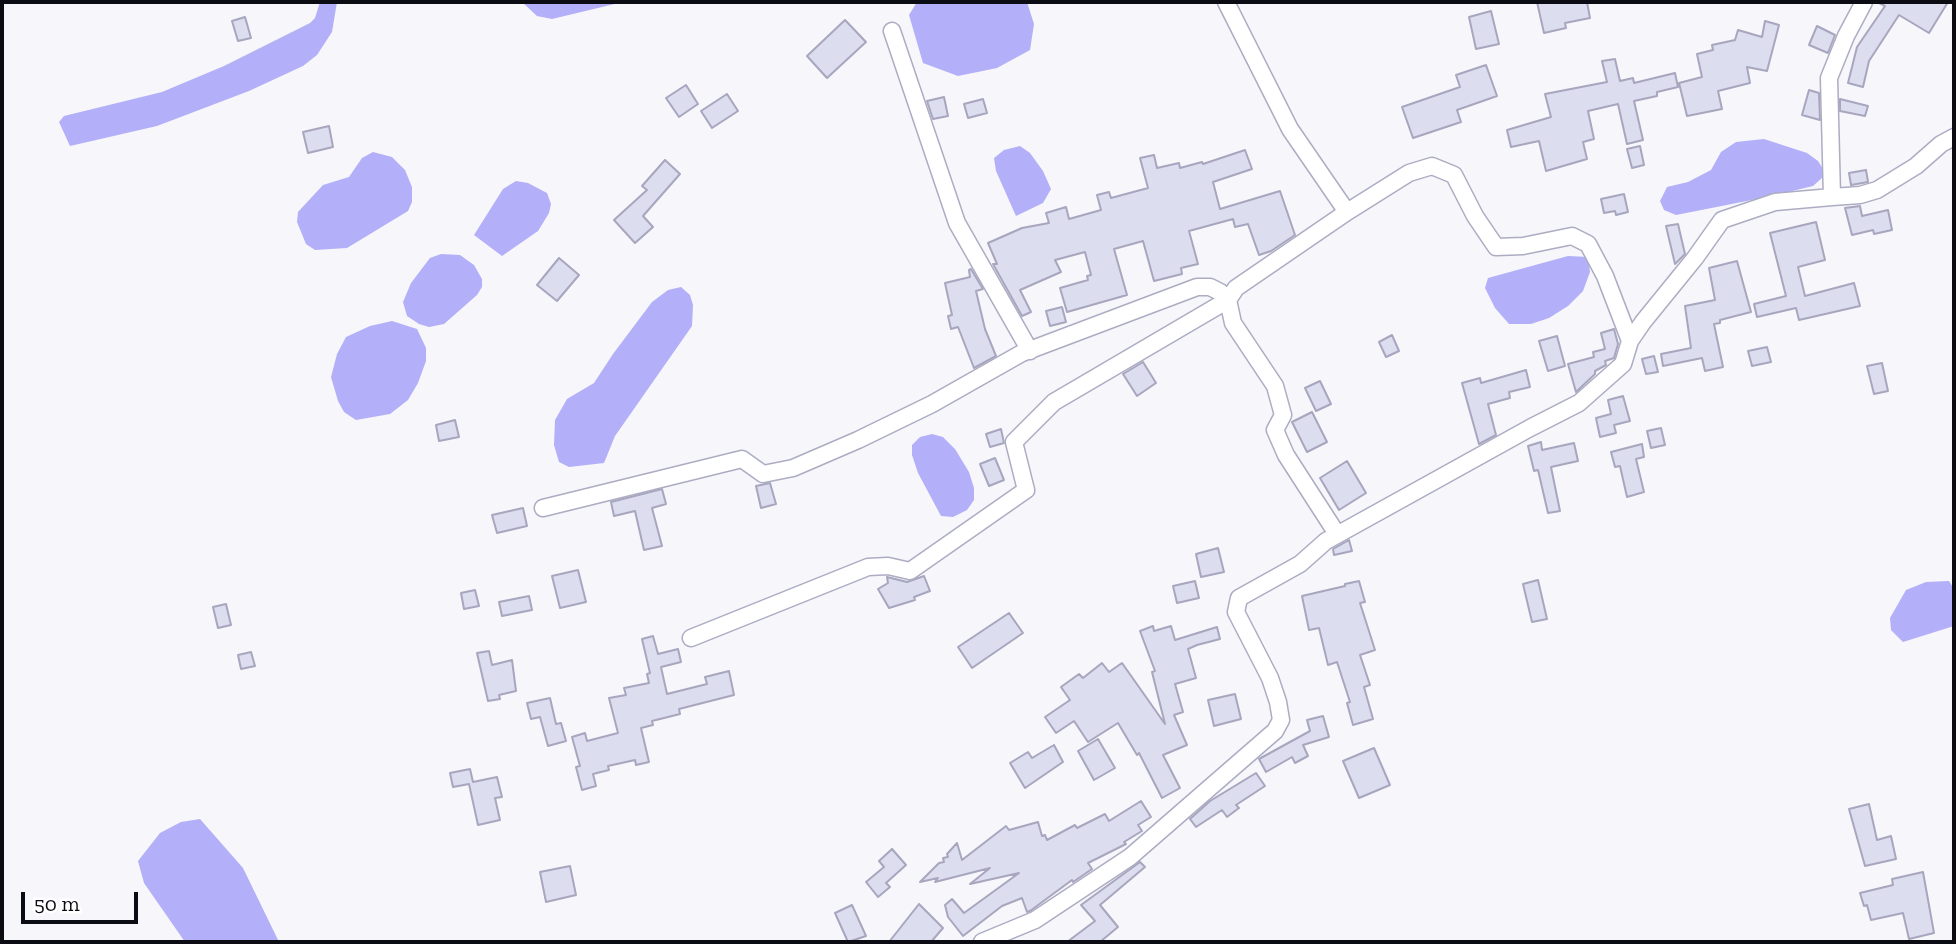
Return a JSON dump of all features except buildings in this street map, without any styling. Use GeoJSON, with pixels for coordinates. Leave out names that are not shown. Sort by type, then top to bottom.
{"type":"FeatureCollection","features":[{"type":"Feature","properties":{"kind":"street"},"geometry":{"type":"LineString","coordinates":[[1226,2],[1290,129],[1347,212]]}},
{"type":"Feature","properties":{"kind":"street"},"geometry":{"type":"LineString","coordinates":[[1832,197],[1829,78],[1846,36],[1864,2]]}},
{"type":"Feature","properties":{"kind":"street"},"geometry":{"type":"LineString","coordinates":[[892,31],[957,223],[1030,351]]}},
{"type":"Feature","properties":{"kind":"street"},"geometry":{"type":"LineString","coordinates":[[982,942],[1035,919],[1130,857],[1275,731],[1281,720],[1278,702],[1270,678],[1236,612],[1239,598],[1300,564],[1338,534],[1579,403],[1623,364],[1630,341],[1722,220],[1774,202],[1860,195],[1877,190],[1916,166],[1941,144],[1954,137]]}},
{"type":"Feature","properties":{"kind":"street"},"geometry":{"type":"LineString","coordinates":[[691,638],[868,567],[888,566],[910,571],[1026,490],[1014,442],[1054,402],[1228,300],[1236,288],[1409,173],[1432,166],[1454,175],[1475,216],[1496,247],[1523,246],[1572,236],[1588,244],[1605,276],[1630,341]]}},
{"type":"Feature","properties":{"kind":"street"},"geometry":{"type":"LineString","coordinates":[[543,508],[742,459],[763,474],[793,467],[858,440],[932,404],[1030,351],[1197,287],[1210,287],[1228,300],[1233,323],[1275,386],[1283,415],[1275,430],[1286,455],[1338,534]]}},
{"type":"Feature","properties":{"kind":"shaded area"},"geometry":{"type":"Polygon","coordinates":[[[320,2],[337,2],[332,32],[317,55],[303,66],[249,91],[157,126],[70,146],[59,122],[64,116],[162,92],[224,66],[310,23],[315,18],[320,2]]]}},
{"type":"Feature","properties":{"kind":"shaded area"},"geometry":{"type":"Polygon","coordinates":[[[522,2],[623,2],[552,19],[537,16],[522,2]]]}},
{"type":"Feature","properties":{"kind":"shaded area"},"geometry":{"type":"Polygon","coordinates":[[[917,2],[1027,2],[1034,24],[1030,50],[997,68],[958,76],[923,63],[909,15],[917,2]]]}},
{"type":"Feature","properties":{"kind":"shaded area"},"geometry":{"type":"Polygon","coordinates":[[[1764,139],[1807,153],[1818,161],[1823,169],[1822,178],[1813,186],[1767,197],[1676,215],[1664,210],[1660,201],[1667,187],[1688,182],[1711,170],[1721,152],[1736,142],[1764,139]]]}},
{"type":"Feature","properties":{"kind":"shaded area"},"geometry":{"type":"Polygon","coordinates":[[[1020,146],[1030,153],[1043,171],[1051,189],[1043,203],[1016,216],[996,171],[994,158],[1004,150],[1020,146]]]}},
{"type":"Feature","properties":{"kind":"shaded area"},"geometry":{"type":"Polygon","coordinates":[[[373,152],[392,157],[405,170],[412,187],[412,202],[408,211],[347,248],[315,250],[306,244],[297,222],[298,212],[323,185],[349,177],[362,158],[373,152]]]}},
{"type":"Feature","properties":{"kind":"shaded area"},"geometry":{"type":"Polygon","coordinates":[[[516,181],[528,183],[547,193],[551,204],[549,213],[538,231],[502,256],[474,235],[503,189],[516,181]]]}},
{"type":"Feature","properties":{"kind":"shaded area"},"geometry":{"type":"Polygon","coordinates":[[[441,254],[460,255],[474,265],[482,279],[482,287],[477,295],[444,324],[429,327],[407,316],[403,302],[411,283],[430,258],[441,254]]]}},
{"type":"Feature","properties":{"kind":"shaded area"},"geometry":{"type":"Polygon","coordinates":[[[1568,256],[1588,257],[1590,272],[1583,291],[1568,306],[1549,318],[1531,324],[1509,324],[1495,308],[1485,288],[1488,278],[1568,256]]]}},
{"type":"Feature","properties":{"kind":"shaded area"},"geometry":{"type":"Polygon","coordinates":[[[681,287],[690,295],[693,305],[692,326],[615,436],[604,463],[569,467],[559,462],[554,445],[555,420],[567,399],[594,383],[652,302],[668,290],[681,287]]]}},
{"type":"Feature","properties":{"kind":"shaded area"},"geometry":{"type":"Polygon","coordinates":[[[392,321],[417,329],[426,348],[426,361],[418,383],[408,400],[390,414],[356,420],[344,412],[331,377],[337,354],[346,337],[370,326],[392,321]]]}},
{"type":"Feature","properties":{"kind":"shaded area"},"geometry":{"type":"Polygon","coordinates":[[[932,434],[943,437],[955,449],[969,472],[974,488],[974,500],[967,510],[953,517],[941,516],[918,473],[912,455],[912,445],[920,437],[932,434]]]}},
{"type":"Feature","properties":{"kind":"shaded area"},"geometry":{"type":"Polygon","coordinates":[[[1949,581],[1954,589],[1954,626],[1903,642],[1891,630],[1890,618],[1906,590],[1926,582],[1949,581]]]}},
{"type":"Feature","properties":{"kind":"shaded area"},"geometry":{"type":"Polygon","coordinates":[[[200,819],[243,868],[279,942],[185,942],[144,883],[138,861],[160,833],[181,822],[200,819]]]}}]}
